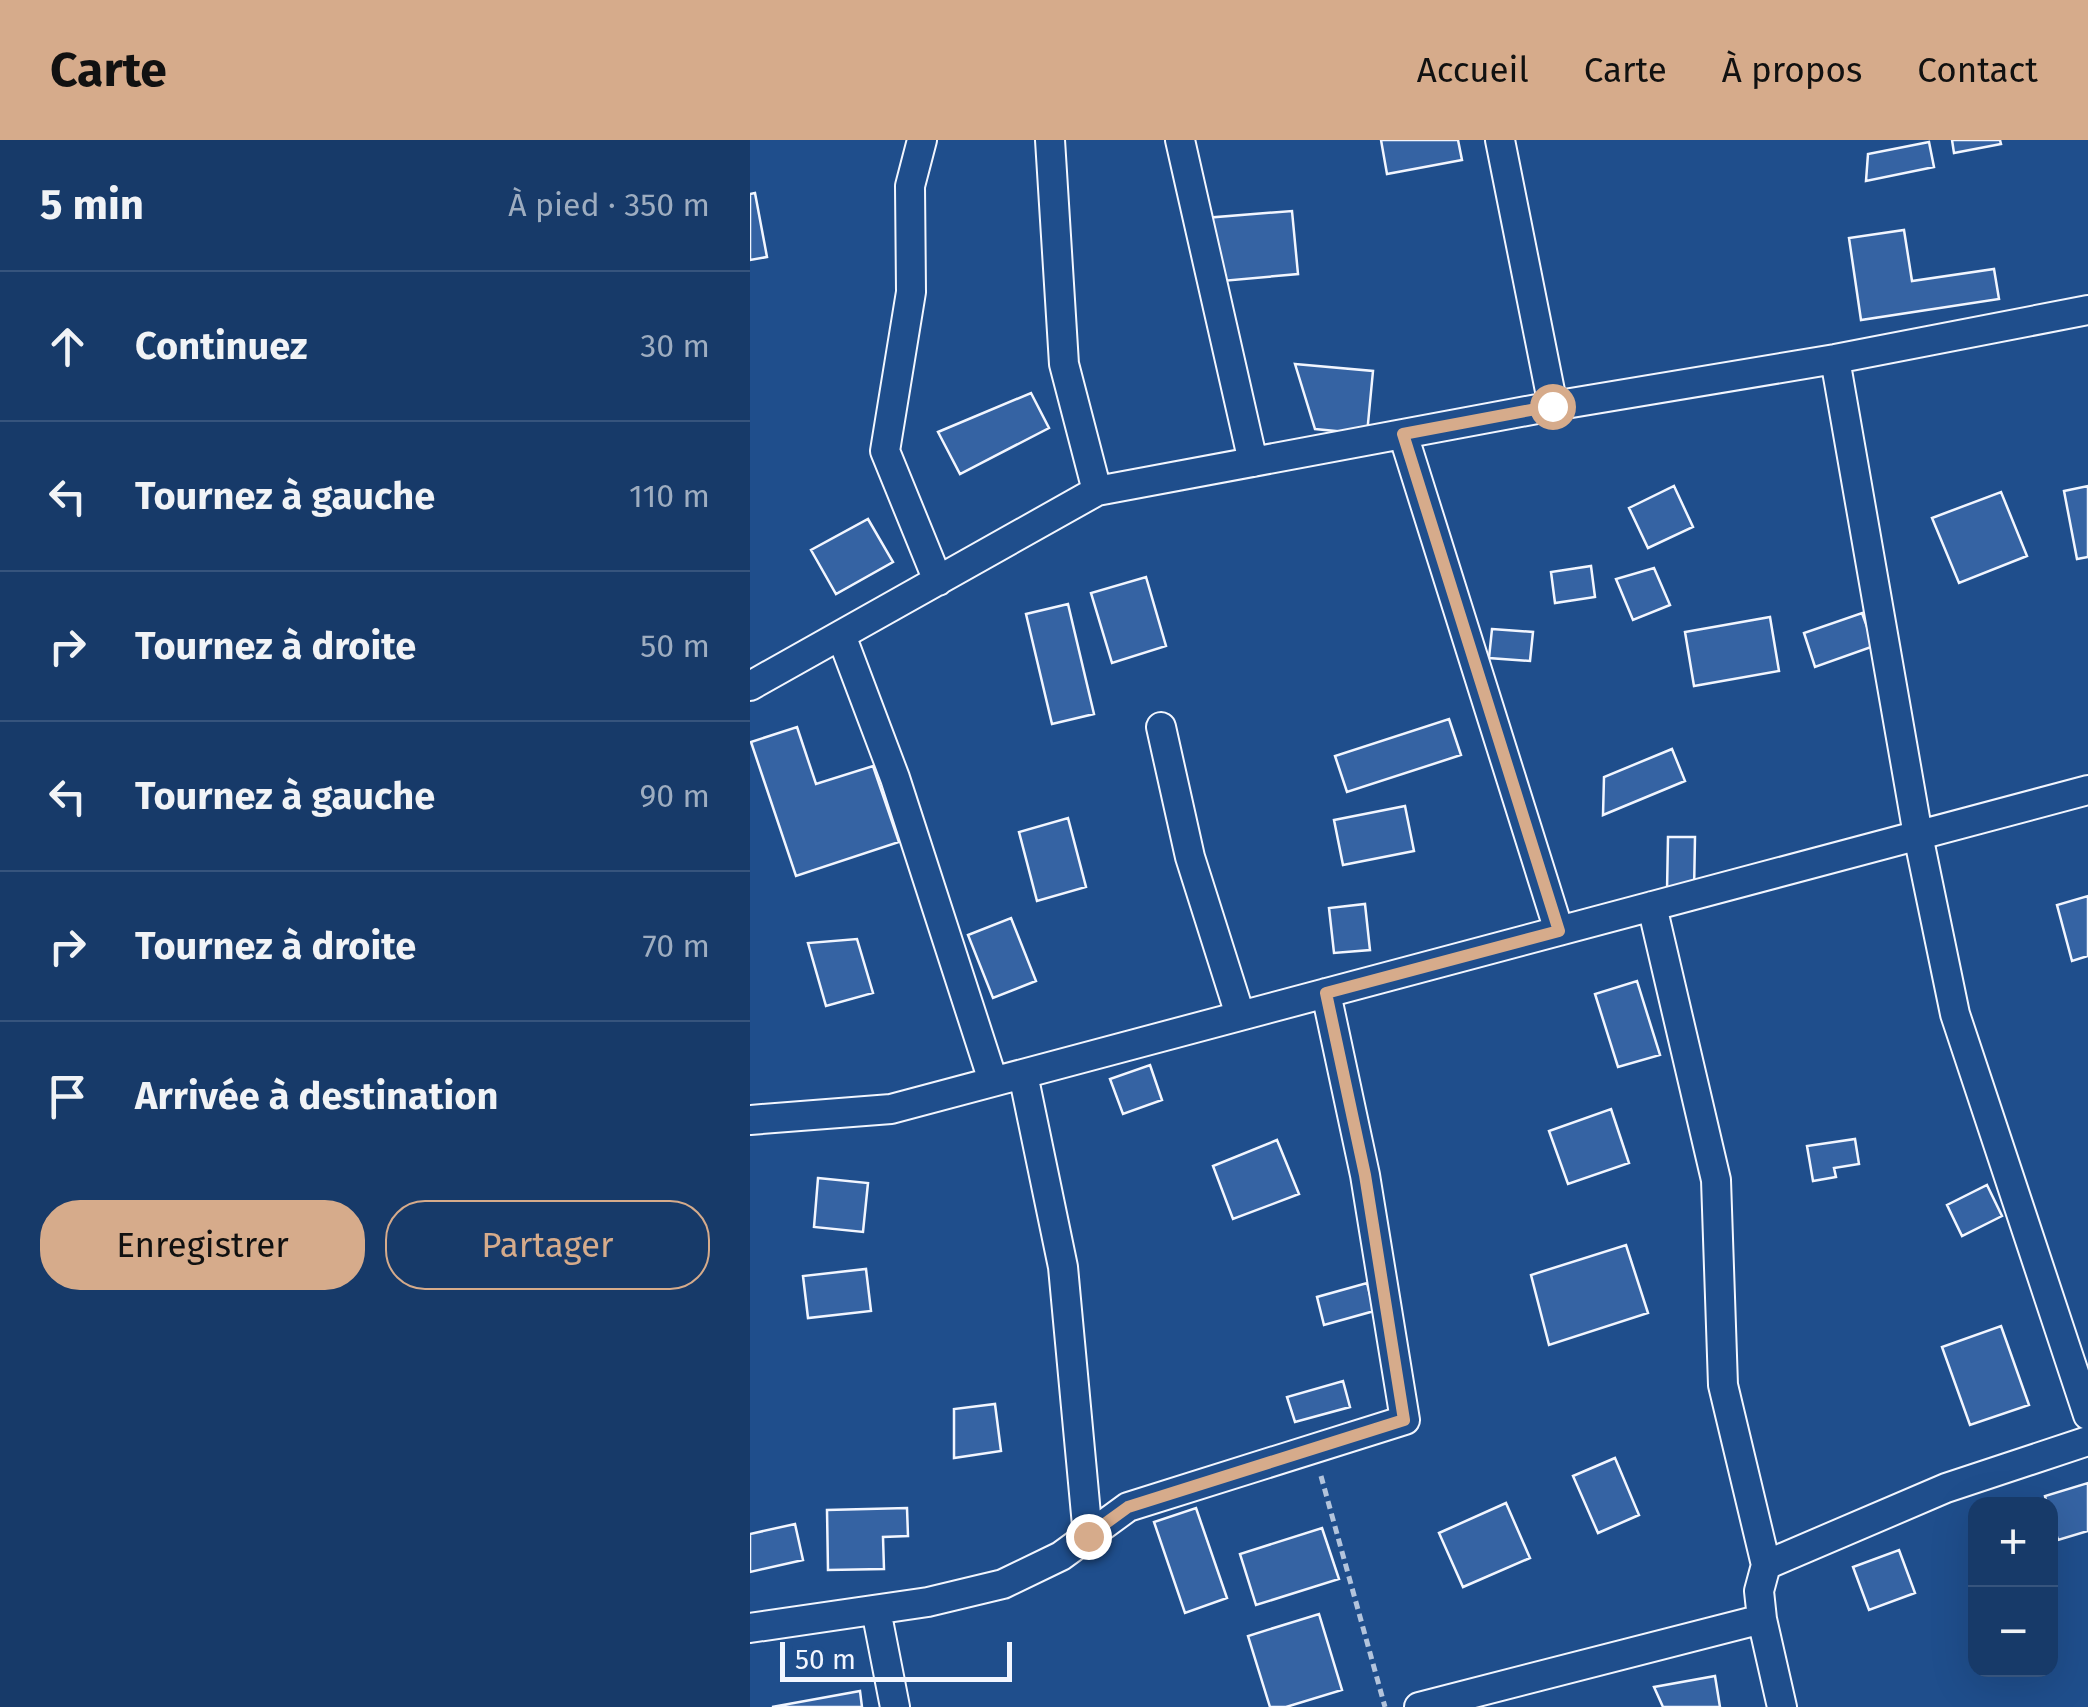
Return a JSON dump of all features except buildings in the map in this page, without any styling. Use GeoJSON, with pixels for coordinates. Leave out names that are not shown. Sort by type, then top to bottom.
{"type":"FeatureCollection","features":[{"type":"Feature","properties":{"kind":"street"},"geometry":{"type":"LineString","coordinates":[[922,140],[910,186],[911,292],[885,451],[938,580]]}},
{"type":"Feature","properties":{"kind":"street"},"geometry":{"type":"LineString","coordinates":[[1050,140],[1064,364],[1097,491]]}},
{"type":"Feature","properties":{"kind":"street"},"geometry":{"type":"LineString","coordinates":[[1180,140],[1252,462]]}},
{"type":"Feature","properties":{"kind":"street"},"geometry":{"type":"LineString","coordinates":[[1500,140],[1552,406]]}},
{"type":"Feature","properties":{"kind":"street"},"geometry":{"type":"LineString","coordinates":[[750,686],[1097,491],[2088,310]]}},
{"type":"Feature","properties":{"kind":"street"},"geometry":{"type":"LineString","coordinates":[[1836,358],[1918,835],[1955,1014],[2078,1348],[2088,1415]]}},
{"type":"Feature","properties":{"kind":"street"},"geometry":{"type":"LineString","coordinates":[[1403,434],[1559,931]]}},
{"type":"Feature","properties":{"kind":"street"},"geometry":{"type":"LineString","coordinates":[[841,635],[895,778],[993,1081]]}},
{"type":"Feature","properties":{"kind":"street"},"geometry":{"type":"LineString","coordinates":[[1160,727],[1190,857],[1240,1016]]}},
{"type":"Feature","properties":{"kind":"street"},"geometry":{"type":"LineString","coordinates":[[750,1120],[891,1109],[2088,790]]}},
{"type":"Feature","properties":{"kind":"street"},"geometry":{"type":"LineString","coordinates":[[1652,906],[1716,1180],[1723,1385],[1766,1565],[1759,1591],[1762,1620],[1782,1707]]}},
{"type":"Feature","properties":{"kind":"street"},"geometry":{"type":"LineString","coordinates":[[750,1628],[928,1602],[1003,1584],[1060,1556],[1128,1507],[1404,1420],[1365,1175],[1326,993]]}},
{"type":"Feature","properties":{"kind":"street"},"geometry":{"type":"LineString","coordinates":[[1022,1074],[1063,1267],[1088,1536]]}},
{"type":"Feature","properties":{"kind":"street"},"geometry":{"type":"LineString","coordinates":[[1766,1565],[1946,1488],[2088,1442]]}},
{"type":"Feature","properties":{"kind":"street"},"geometry":{"type":"LineString","coordinates":[[876,1610],[895,1707]]}},
{"type":"Feature","properties":{"kind":"street"},"geometry":{"type":"LineString","coordinates":[[1419,1707],[1762,1620]]}},
{"type":"Feature","properties":{"kind":"path"},"geometry":{"type":"LineString","coordinates":[[1314,1449],[1385,1707]]}},
{"type":"Feature","properties":{"kind":"route"},"geometry":{"type":"LineString","coordinates":[[1088,1536],[1128,1507],[1404,1420],[1365,1175],[1326,993],[1559,931],[1403,434],[1552,406]]}}]}
